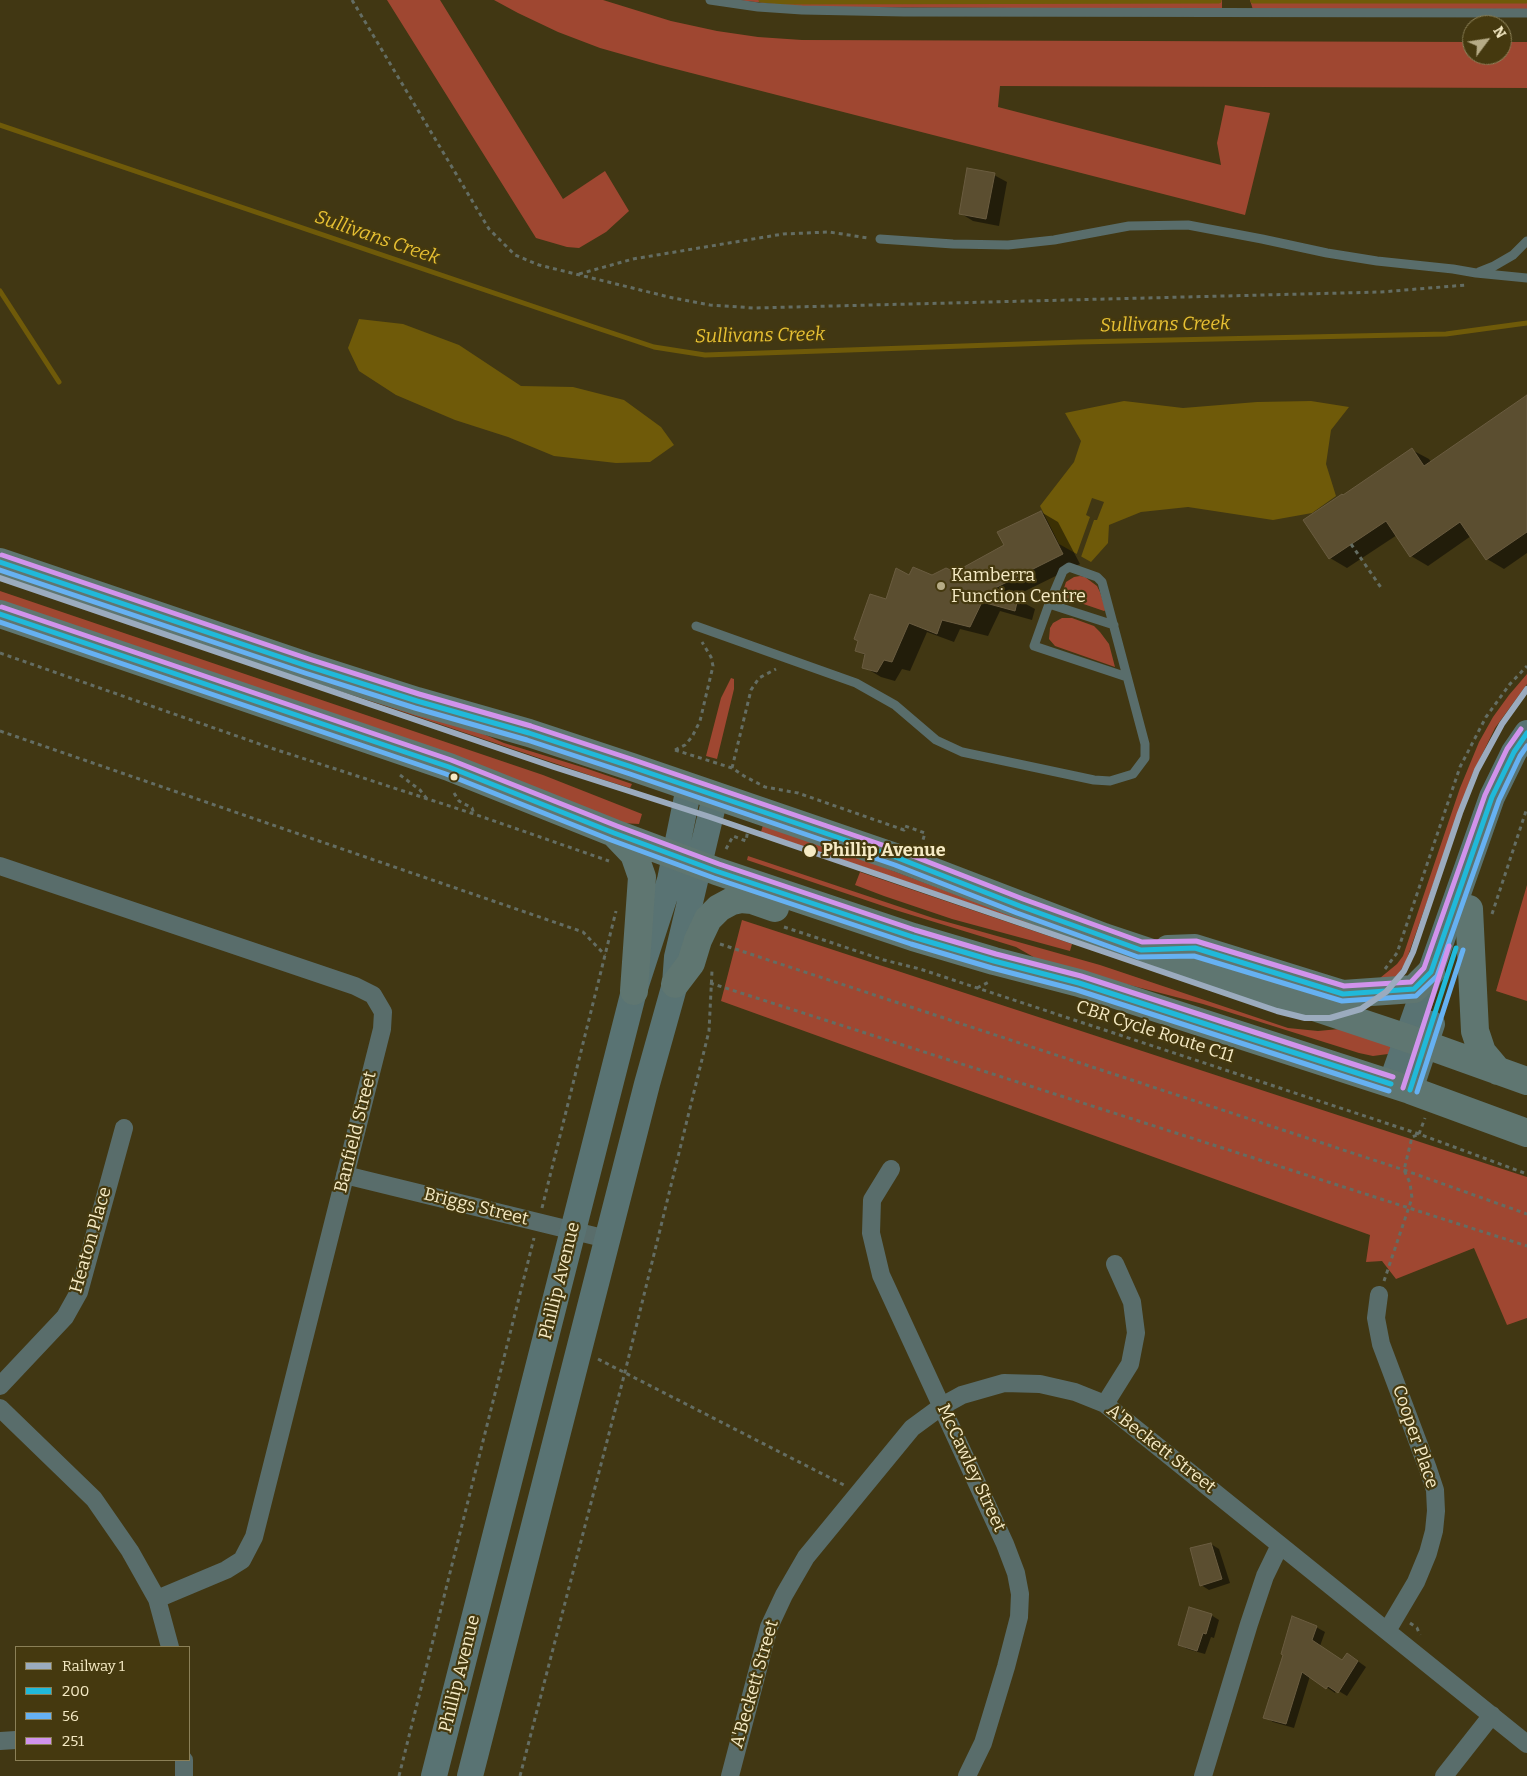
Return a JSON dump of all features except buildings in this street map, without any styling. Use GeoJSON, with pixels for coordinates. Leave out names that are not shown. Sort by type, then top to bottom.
{"type":"FeatureCollection","features":[{"type":"Feature","properties":{"kind":"highway"},"geometry":{"type":"LineString","coordinates":[[0,562],[307,666],[417,701],[529,733],[898,858],[1020,906],[1142,950],[1527,1081]]}},
{"type":"Feature","properties":{"kind":"highway"},"geometry":{"type":"LineString","coordinates":[[0,614],[449,767],[687,860],[913,937],[1079,983],[1401,1087],[1527,1133]]}},
{"type":"Feature","properties":{"kind":"highway"},"geometry":{"type":"LineString","coordinates":[[614,833],[634,854],[642,877],[634,991]]}},
{"type":"Feature","properties":{"kind":"highway"},"geometry":{"type":"LineString","coordinates":[[675,984],[690,963],[700,934],[711,915],[723,905],[736,900],[746,899],[757,902],[873,942],[896,942],[913,937]]}},
{"type":"Feature","properties":{"kind":"highway"},"geometry":{"type":"LineString","coordinates":[[1480,912],[1474,1031],[1482,1052],[1498,1071]]}},
{"type":"Feature","properties":{"kind":"highway"},"geometry":{"type":"LineString","coordinates":[[1142,950],[1195,948],[1343,994],[1414,989],[1431,972]]}},
{"type":"Feature","properties":{"kind":"main road"},"geometry":{"type":"LineString","coordinates":[[1401,1087],[1416,1042],[1431,972],[1492,797],[1514,752],[1527,733]]}},
{"type":"Feature","properties":{"kind":"main road"},"geometry":{"type":"LineString","coordinates":[[1416,1042],[1480,912],[1502,808],[1527,760]]}},
{"type":"Feature","properties":{"kind":"main road","name":"Phillip Avenue"},"geometry":{"type":"LineString","coordinates":[[470,1776],[662,1024],[675,984],[687,860],[689,788]]}},
{"type":"Feature","properties":{"kind":"main road","name":"Phillip Avenue"},"geometry":{"type":"LineString","coordinates":[[434,1776],[634,991],[670,880],[687,860],[715,797]]}},
{"type":"Feature","properties":{"kind":"street","name":"Banfield Street"},"geometry":{"type":"LineString","coordinates":[[0,866],[355,986],[373,995],[383,1012],[382,1029],[254,1538],[242,1560],[226,1570],[157,1599]]}},
{"type":"Feature","properties":{"kind":"street","name":"Heaton Place"},"geometry":{"type":"LineString","coordinates":[[0,1386],[65,1318],[78,1292],[124,1128]]}},
{"type":"Feature","properties":{"kind":"street","name":"McCawley Street"},"geometry":{"type":"LineString","coordinates":[[891,1168],[872,1200],[871,1234],[881,1275],[1005,1544],[1016,1573],[1020,1594],[1019,1617],[1006,1667],[983,1743],[967,1776]]}},
{"type":"Feature","properties":{"kind":"street","name":"Briggs Street"},"geometry":{"type":"LineString","coordinates":[[345,1175],[607,1239]]}},
{"type":"Feature","properties":{"kind":"street"},"geometry":{"type":"LineString","coordinates":[[1105,1404],[1130,1364],[1136,1333],[1132,1302],[1115,1264]]}},
{"type":"Feature","properties":{"kind":"street","name":"Cooper Place"},"geometry":{"type":"LineString","coordinates":[[1379,1295],[1376,1318],[1381,1344],[1435,1490],[1436,1511],[1434,1531],[1428,1553],[1416,1582],[1388,1631]]}},
{"type":"Feature","properties":{"kind":"street","name":"A'Beckett Street"},"geometry":{"type":"LineString","coordinates":[[730,1776],[760,1658],[772,1619],[806,1557],[912,1428],[942,1406],[962,1395],[1004,1383],[1040,1384],[1076,1392],[1105,1404],[1527,1744]]}},
{"type":"Feature","properties":{"kind":"street"},"geometry":{"type":"LineString","coordinates":[[0,1408],[94,1499],[130,1551],[157,1599],[170,1646]]}},
{"type":"Feature","properties":{"kind":"street"},"geometry":{"type":"LineString","coordinates":[[1203,1776],[1249,1624],[1266,1576],[1280,1545]]}},
{"type":"Feature","properties":{"kind":"street"},"geometry":{"type":"LineString","coordinates":[[1444,1776],[1492,1715]]}},
{"type":"Feature","properties":{"kind":"street"},"geometry":{"type":"LineString","coordinates":[[0,1741],[15,1740]]}},
{"type":"Feature","properties":{"kind":"street"},"geometry":{"type":"LineString","coordinates":[[184,1761],[184,1776]]}},
{"type":"Feature","properties":{"kind":"lane"},"geometry":{"type":"LineString","coordinates":[[710,0],[793,10],[895,12],[1527,13]]}},
{"type":"Feature","properties":{"kind":"lane"},"geometry":{"type":"LineString","coordinates":[[880,240],[1008,245],[1054,240],[1129,226],[1188,225],[1377,261],[1527,278]]}},
{"type":"Feature","properties":{"kind":"lane"},"geometry":{"type":"LineString","coordinates":[[1476,273],[1494,266],[1513,255],[1527,241]]}},
{"type":"Feature","properties":{"kind":"lane"},"geometry":{"type":"LineString","coordinates":[[696,626],[856,683],[895,704],[936,740],[962,752],[1094,780],[1110,781],[1132,774],[1145,758],[1145,744],[1102,582],[1098,577],[1069,567],[1063,571],[1048,604],[1034,646],[1127,678]]}},
{"type":"Feature","properties":{"kind":"lane"},"geometry":{"type":"LineString","coordinates":[[1048,604],[1114,625]]}},
{"type":"Feature","properties":{"kind":"path"},"geometry":{"type":"LineString","coordinates":[[352,0],[489,229],[515,255],[539,265],[673,298],[710,305],[754,308],[1381,292],[1468,285]]}},
{"type":"Feature","properties":{"kind":"path"},"geometry":{"type":"LineString","coordinates":[[578,274],[633,259],[783,234],[829,232],[880,240]]}},
{"type":"Feature","properties":{"kind":"path"},"geometry":{"type":"LineString","coordinates":[[1351,544],[1382,589]]}},
{"type":"Feature","properties":{"kind":"path"},"geometry":{"type":"LineString","coordinates":[[699,638],[711,657],[713,666],[700,721],[692,738],[685,746],[675,750],[732,768],[765,787],[798,793],[904,830],[905,826],[925,833],[923,840]]}},
{"type":"Feature","properties":{"kind":"path"},"geometry":{"type":"LineString","coordinates":[[0,653],[280,751],[606,859]]}},
{"type":"Feature","properties":{"kind":"path"},"geometry":{"type":"LineString","coordinates":[[1382,971],[1397,953],[1460,767],[1486,717],[1510,684],[1527,666]]}},
{"type":"Feature","properties":{"kind":"path"},"geometry":{"type":"LineString","coordinates":[[732,768],[751,690],[759,678],[778,668]]}},
{"type":"Feature","properties":{"kind":"path"},"geometry":{"type":"LineString","coordinates":[[0,731],[583,932],[605,955]]}},
{"type":"Feature","properties":{"kind":"path"},"geometry":{"type":"LineString","coordinates":[[449,791],[455,794],[459,801],[472,808],[474,814]]}},
{"type":"Feature","properties":{"kind":"path"},"geometry":{"type":"LineString","coordinates":[[1480,912],[1527,808]]}},
{"type":"Feature","properties":{"kind":"path"},"geometry":{"type":"LineString","coordinates":[[399,1776],[616,910]]}},
{"type":"Feature","properties":{"kind":"path","name":"CBR Cycle Route C11"},"geometry":{"type":"LineString","coordinates":[[778,925],[884,960],[920,969],[1419,1134],[1527,1174]]}},
{"type":"Feature","properties":{"kind":"path"},"geometry":{"type":"LineString","coordinates":[[720,943],[1404,1170],[1527,1214]]}},
{"type":"Feature","properties":{"kind":"path"},"geometry":{"type":"LineString","coordinates":[[520,1776],[624,1372],[708,1031],[710,982],[1527,1246]]}},
{"type":"Feature","properties":{"kind":"path"},"geometry":{"type":"LineString","coordinates":[[1379,1295],[1412,1198],[1410,1182],[1404,1170],[1412,1136],[1419,1134]]}},
{"type":"Feature","properties":{"kind":"path"},"geometry":{"type":"LineString","coordinates":[[578,1352],[624,1372],[849,1488],[857,1494]]}},
{"type":"Feature","properties":{"kind":"shaded area"},"geometry":{"type":"Polygon","coordinates":[[[387,0],[440,0],[563,199],[605,171],[629,211],[606,232],[579,248],[567,247],[536,238],[387,0]]]}},
{"type":"Feature","properties":{"kind":"shaded area"},"geometry":{"type":"Polygon","coordinates":[[[494,0],[603,0],[671,21],[717,31],[758,37],[802,40],[1462,42],[1462,65],[1512,65],[1512,42],[1527,42],[1527,88],[1000,86],[998,107],[1221,165],[1217,143],[1225,105],[1270,113],[1245,215],[660,65],[600,48],[558,32],[494,0]]]}},
{"type":"Feature","properties":{"kind":"shaded area"},"geometry":{"type":"Polygon","coordinates":[[[736,0],[1222,0],[1222,9],[804,7],[736,0]]]}},
{"type":"Feature","properties":{"kind":"shaded area"},"geometry":{"type":"Polygon","coordinates":[[[1250,0],[1527,0],[1527,9],[1253,10],[1250,0]]]}},
{"type":"Feature","properties":{"kind":"shaded area"},"geometry":{"type":"Polygon","coordinates":[[[359,319],[403,324],[459,345],[521,386],[573,387],[624,400],[661,427],[674,445],[650,462],[616,463],[554,456],[508,437],[455,420],[396,395],[359,371],[348,348],[359,319]]]}},
{"type":"Feature","properties":{"kind":"shaded area"},"geometry":{"type":"Polygon","coordinates":[[[1124,401],[1183,408],[1257,402],[1311,401],[1349,407],[1331,430],[1326,464],[1336,496],[1312,513],[1273,520],[1188,507],[1141,512],[1109,525],[1108,543],[1091,562],[1059,544],[1040,506],[1074,462],[1081,441],[1065,413],[1124,401]]]}},
{"type":"Feature","properties":{"kind":"shaded area"},"geometry":{"type":"Polygon","coordinates":[[[0,575],[444,717],[504,743],[632,784],[630,788],[595,777],[0,575]]]}},
{"type":"Feature","properties":{"kind":"shaded area"},"geometry":{"type":"Polygon","coordinates":[[[1080,576],[1085,577],[1097,586],[1106,610],[1104,611],[1063,597],[1062,594],[1066,582],[1080,576]]]}},
{"type":"Feature","properties":{"kind":"shaded area"},"geometry":{"type":"Polygon","coordinates":[[[0,591],[543,775],[642,814],[639,824],[622,823],[0,601],[0,591]]]}},
{"type":"Feature","properties":{"kind":"shaded area"},"geometry":{"type":"Polygon","coordinates":[[[1062,618],[1072,618],[1094,626],[1109,644],[1115,667],[1055,646],[1049,639],[1050,628],[1053,623],[1062,618]]]}},
{"type":"Feature","properties":{"kind":"shaded area"},"geometry":{"type":"Polygon","coordinates":[[[1527,674],[1527,684],[1495,728],[1471,777],[1405,964],[1393,981],[1380,978],[1397,964],[1403,956],[1460,788],[1479,742],[1493,717],[1527,674]]]}},
{"type":"Feature","properties":{"kind":"shaded area"},"geometry":{"type":"Polygon","coordinates":[[[731,678],[734,679],[734,689],[717,759],[706,756],[721,698],[731,678]]]}},
{"type":"Feature","properties":{"kind":"shaded area"},"geometry":{"type":"Polygon","coordinates":[[[763,825],[774,826],[1071,938],[761,832],[763,825]]]}},
{"type":"Feature","properties":{"kind":"shaded area"},"geometry":{"type":"Polygon","coordinates":[[[748,856],[933,918],[1100,965],[1288,1028],[1318,1031],[1339,1029],[1396,1045],[1388,1054],[1373,1056],[1359,1053],[1203,1004],[1044,963],[1016,947],[892,909],[747,860],[748,856]]]}},
{"type":"Feature","properties":{"kind":"shaded area"},"geometry":{"type":"Polygon","coordinates":[[[860,872],[1072,944],[1070,951],[952,919],[884,896],[855,885],[860,872]]]}},
{"type":"Feature","properties":{"kind":"shaded area"},"geometry":{"type":"Polygon","coordinates":[[[1527,885],[1527,1001],[1496,991],[1527,885]]]}},
{"type":"Feature","properties":{"kind":"shaded area"},"geometry":{"type":"Polygon","coordinates":[[[742,920],[1527,1177],[1527,1318],[1507,1325],[1474,1248],[1396,1279],[1382,1261],[1366,1262],[1370,1235],[721,1001],[742,920]]]}},
{"type":"Feature","properties":{"kind":"pier"},"geometry":{"type":"Polygon","coordinates":[[[1092,498],[1104,502],[1097,520],[1094,520],[1081,557],[1076,556],[1090,517],[1086,515],[1092,498]]]}},
{"type":"Feature","properties":{"kind":"waterway"},"geometry":{"type":"LineString","coordinates":[[761,0],[782,2],[1219,1]]}},
{"type":"Feature","properties":{"kind":"waterway"},"geometry":{"type":"LineString","coordinates":[[1253,1],[1526,1]]}},
{"type":"Feature","properties":{"kind":"waterway","name":"Sullivans Creek"},"geometry":{"type":"LineString","coordinates":[[0,125],[654,347],[705,355],[1078,342],[1446,334],[1527,323]]}},
{"type":"Feature","properties":{"kind":"waterway"},"geometry":{"type":"LineString","coordinates":[[0,291],[59,382]]}},
{"type":"Feature","properties":{"kind":"rail line","name":"1"},"geometry":{"type":"LineString","coordinates":[[0,578],[554,767],[710,817],[1277,1011],[1305,1018],[1330,1018],[1361,1009],[1386,992],[1404,971],[1413,952],[1460,813],[1477,770],[1502,724],[1527,689]]}},
{"type":"Feature","properties":{"kind":"transit line","name":"251"},"geometry":{"type":"LineString","coordinates":[[2,555],[309,659],[419,694],[531,726],[634,760],[900,851],[1023,899],[1142,942],[1196,941],[1344,986],[1411,982],[1424,968],[1485,795],[1507,749],[1521,729]]}},
{"type":"Feature","properties":{"kind":"transit line","name":"200"},"geometry":{"type":"LineString","coordinates":[[0,562],[307,666],[417,701],[529,733],[632,767],[898,858],[1020,906],[1141,950],[1195,948],[1343,994],[1414,989],[1431,972],[1492,797],[1514,752],[1527,733]]}},
{"type":"Feature","properties":{"kind":"transit line","name":"56"},"geometry":{"type":"LineString","coordinates":[[0,570],[305,673],[415,708],[527,740],[630,774],[895,865],[1017,913],[1138,957],[1194,956],[1342,1001],[1416,996],[1437,976],[1499,800],[1520,756],[1527,746]]}},
{"type":"Feature","properties":{"kind":"transit line","name":"251"},"geometry":{"type":"LineString","coordinates":[[2,607],[451,760],[719,864],[915,930],[1081,976],[1393,1077]]}},
{"type":"Feature","properties":{"kind":"transit line","name":"200"},"geometry":{"type":"LineString","coordinates":[[0,614],[449,767],[614,833],[716,871],[913,937],[1079,983],[1391,1084]]}},
{"type":"Feature","properties":{"kind":"transit line","name":"56"},"geometry":{"type":"LineString","coordinates":[[0,622],[446,774],[611,840],[714,878],[911,944],[1077,990],[1389,1091]]}},
{"type":"Feature","properties":{"kind":"transit line","name":"251"},"geometry":{"type":"LineString","coordinates":[[1403,1088],[1449,946]]}},
{"type":"Feature","properties":{"kind":"transit line","name":"200"},"geometry":{"type":"LineString","coordinates":[[1410,1090],[1456,948]]}},
{"type":"Feature","properties":{"kind":"transit line","name":"56"},"geometry":{"type":"LineString","coordinates":[[1417,1092],[1463,950]]}},
{"type":"Feature","properties":{"kind":"place","name":"Kamberra Function Centre"},"geometry":{"type":"Point","coordinates":[941,586]}},
{"type":"Feature","properties":{"kind":"place","name":"Phillip Avenue"},"geometry":{"type":"Point","coordinates":[810,851]}}]}
